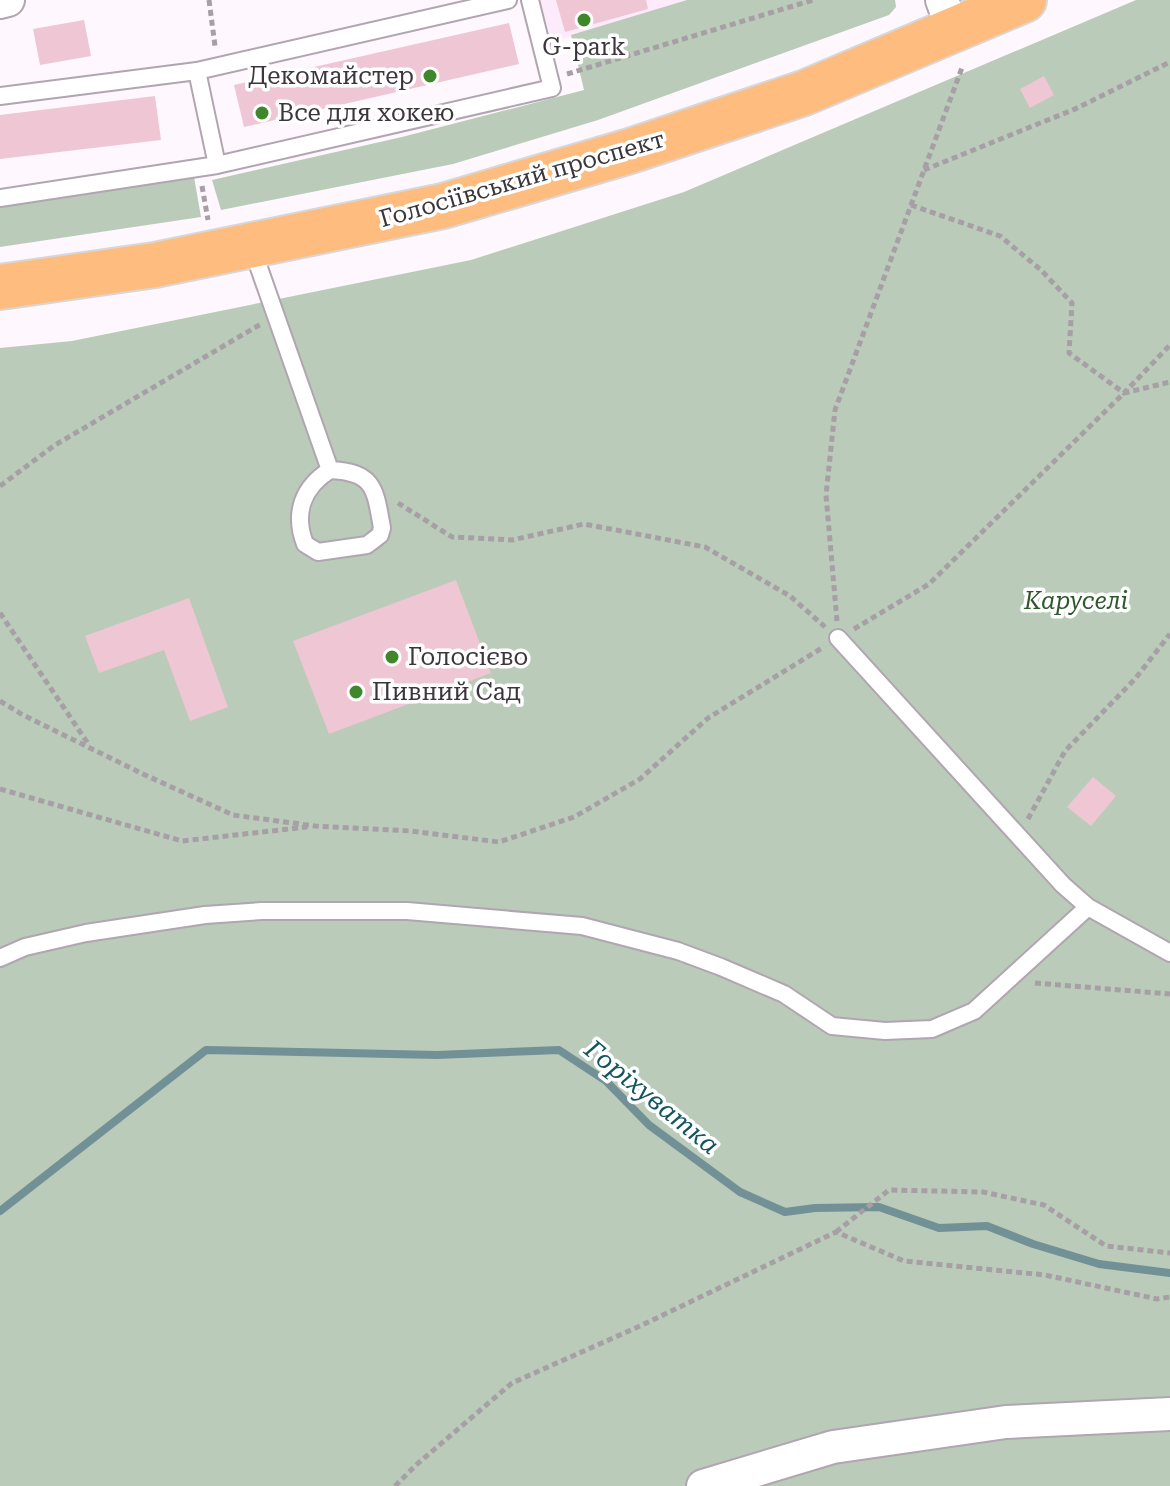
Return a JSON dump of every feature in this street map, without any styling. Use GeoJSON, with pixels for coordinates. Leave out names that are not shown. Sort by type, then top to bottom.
{"type":"FeatureCollection","features":[{"type":"Feature","properties":{"kind":"highway","name":"Голосіївський проспект"},"geometry":{"type":"LineString","coordinates":[[0,287],[155,265],[443,206],[630,151],[804,93],[1024,0]]}},
{"type":"Feature","properties":{"kind":"street"},"geometry":{"type":"LineString","coordinates":[[0,2],[8,0]]}},
{"type":"Feature","properties":{"kind":"street"},"geometry":{"type":"LineString","coordinates":[[703,1486],[833,1447],[1006,1422],[1170,1414]]}},
{"type":"Feature","properties":{"kind":"lane"},"geometry":{"type":"LineString","coordinates":[[0,96],[197,71],[508,0]]}},
{"type":"Feature","properties":{"kind":"lane"},"geometry":{"type":"LineString","coordinates":[[0,198],[217,165],[552,88],[530,0]]}},
{"type":"Feature","properties":{"kind":"lane"},"geometry":{"type":"LineString","coordinates":[[197,71],[217,165]]}},
{"type":"Feature","properties":{"kind":"lane"},"geometry":{"type":"LineString","coordinates":[[252,247],[330,470]]}},
{"type":"Feature","properties":{"kind":"lane"},"geometry":{"type":"LineString","coordinates":[[330,470],[348,471],[375,490],[382,528],[374,542],[318,552],[310,549],[303,537],[300,508],[304,493],[315,479],[330,470]]}},
{"type":"Feature","properties":{"kind":"lane"},"geometry":{"type":"LineString","coordinates":[[838,638],[1019,838],[1088,907],[1170,953]]}},
{"type":"Feature","properties":{"kind":"lane"},"geometry":{"type":"LineString","coordinates":[[0,958],[25,947],[86,933],[205,915],[262,911],[407,911],[582,926],[678,951],[784,994],[832,1026],[885,1031],[932,1029],[974,1011],[1088,907]]}},
{"type":"Feature","properties":{"kind":"path"},"geometry":{"type":"LineString","coordinates":[[209,0],[218,66]]}},
{"type":"Feature","properties":{"kind":"path"},"geometry":{"type":"LineString","coordinates":[[550,78],[813,0]]}},
{"type":"Feature","properties":{"kind":"path"},"geometry":{"type":"LineString","coordinates":[[838,638],[826,495],[835,410],[924,170],[953,32]]}},
{"type":"Feature","properties":{"kind":"path"},"geometry":{"type":"LineString","coordinates":[[924,170],[1075,109],[1170,62]]}},
{"type":"Feature","properties":{"kind":"path"},"geometry":{"type":"LineString","coordinates":[[198,168],[209,221]]}},
{"type":"Feature","properties":{"kind":"path"},"geometry":{"type":"LineString","coordinates":[[911,205],[1000,236],[1041,270],[1072,303],[1069,353],[1124,393],[1170,382]]}},
{"type":"Feature","properties":{"kind":"path"},"geometry":{"type":"LineString","coordinates":[[0,486],[55,445],[275,315]]}},
{"type":"Feature","properties":{"kind":"path"},"geometry":{"type":"LineString","coordinates":[[0,701],[23,715],[233,815],[315,826],[411,831],[499,842],[574,817],[640,779],[708,718],[929,584],[1170,345]]}},
{"type":"Feature","properties":{"kind":"path"},"geometry":{"type":"LineString","coordinates":[[375,490],[452,537],[512,540],[584,524],[705,547],[790,596],[838,638]]}},
{"type":"Feature","properties":{"kind":"path"},"geometry":{"type":"LineString","coordinates":[[0,613],[90,747]]}},
{"type":"Feature","properties":{"kind":"path"},"geometry":{"type":"LineString","coordinates":[[1019,838],[1038,796],[1065,751],[1135,679],[1170,634]]}},
{"type":"Feature","properties":{"kind":"path"},"geometry":{"type":"LineString","coordinates":[[0,789],[182,841],[315,826]]}},
{"type":"Feature","properties":{"kind":"path"},"geometry":{"type":"LineString","coordinates":[[1006,981],[1170,994]]}},
{"type":"Feature","properties":{"kind":"path"},"geometry":{"type":"LineString","coordinates":[[395,1486],[512,1383],[640,1326],[836,1232],[889,1190],[983,1192],[1044,1205],[1106,1246],[1170,1253]]}},
{"type":"Feature","properties":{"kind":"path"},"geometry":{"type":"LineString","coordinates":[[836,1232],[904,1261],[1045,1275],[1157,1299],[1170,1297]]}},
{"type":"Feature","properties":{"kind":"shaded area"},"geometry":{"type":"Polygon","coordinates":[[[540,0],[687,0],[552,42],[540,0]]]}},
{"type":"Feature","properties":{"kind":"green space"},"geometry":{"type":"Polygon","coordinates":[[[687,0],[895,0],[896,7],[889,15],[598,120],[453,164],[221,210],[212,180],[402,137],[584,90],[571,35],[687,0]]]}},
{"type":"Feature","properties":{"kind":"green space","name":"Каруселі"},"geometry":{"type":"Polygon","coordinates":[[[1136,0],[1170,0],[1170,1486],[0,1486],[0,348],[72,341],[471,260],[684,192],[1136,0]]]}},
{"type":"Feature","properties":{"kind":"green space"},"geometry":{"type":"Polygon","coordinates":[[[194,177],[201,217],[0,247],[0,205],[194,177]]]}},
{"type":"Feature","properties":{"kind":"building","name":"G-park"},"geometry":{"type":"Polygon","coordinates":[[[556,0],[646,0],[648,9],[565,32],[556,0]]]}},
{"type":"Feature","properties":{"kind":"building"},"geometry":{"type":"Polygon","coordinates":[[[84,20],[91,56],[40,65],[33,29],[84,20]]]}},
{"type":"Feature","properties":{"kind":"building"},"geometry":{"type":"Polygon","coordinates":[[[509,23],[519,64],[244,127],[234,85],[509,23]]]}},
{"type":"Feature","properties":{"kind":"building"},"geometry":{"type":"Polygon","coordinates":[[[1044,76],[1054,95],[1030,108],[1020,89],[1044,76]]]}},
{"type":"Feature","properties":{"kind":"building"},"geometry":{"type":"Polygon","coordinates":[[[155,96],[161,140],[0,159],[0,115],[155,96]]]}},
{"type":"Feature","properties":{"kind":"building","name":"Голосієво"},"geometry":{"type":"Polygon","coordinates":[[[456,580],[491,673],[329,734],[293,641],[456,580]]]}},
{"type":"Feature","properties":{"kind":"building"},"geometry":{"type":"Polygon","coordinates":[[[189,598],[228,707],[190,721],[164,650],[99,673],[85,636],[189,598]]]}},
{"type":"Feature","properties":{"kind":"building"},"geometry":{"type":"Polygon","coordinates":[[[1093,777],[1116,796],[1091,826],[1067,807],[1093,777]]]}},
{"type":"Feature","properties":{"kind":"waterway","name":"Горіхуватка"},"geometry":{"type":"LineString","coordinates":[[0,1211],[206,1050],[437,1055],[559,1050],[606,1081],[649,1125],[740,1192],[785,1212],[815,1208],[879,1207],[939,1228],[987,1226],[1099,1264],[1170,1273]]}},
{"type":"Feature","properties":{"kind":"place","name":"G-park"},"geometry":{"type":"Point","coordinates":[584,20]}},
{"type":"Feature","properties":{"kind":"place","name":"Декомайстер"},"geometry":{"type":"Point","coordinates":[430,76]}},
{"type":"Feature","properties":{"kind":"place","name":"Все для хокею"},"geometry":{"type":"Point","coordinates":[262,113]}},
{"type":"Feature","properties":{"kind":"place","name":"Голосієво"},"geometry":{"type":"Point","coordinates":[392,657]}},
{"type":"Feature","properties":{"kind":"place","name":"Пивний Сад"},"geometry":{"type":"Point","coordinates":[356,692]}}]}
